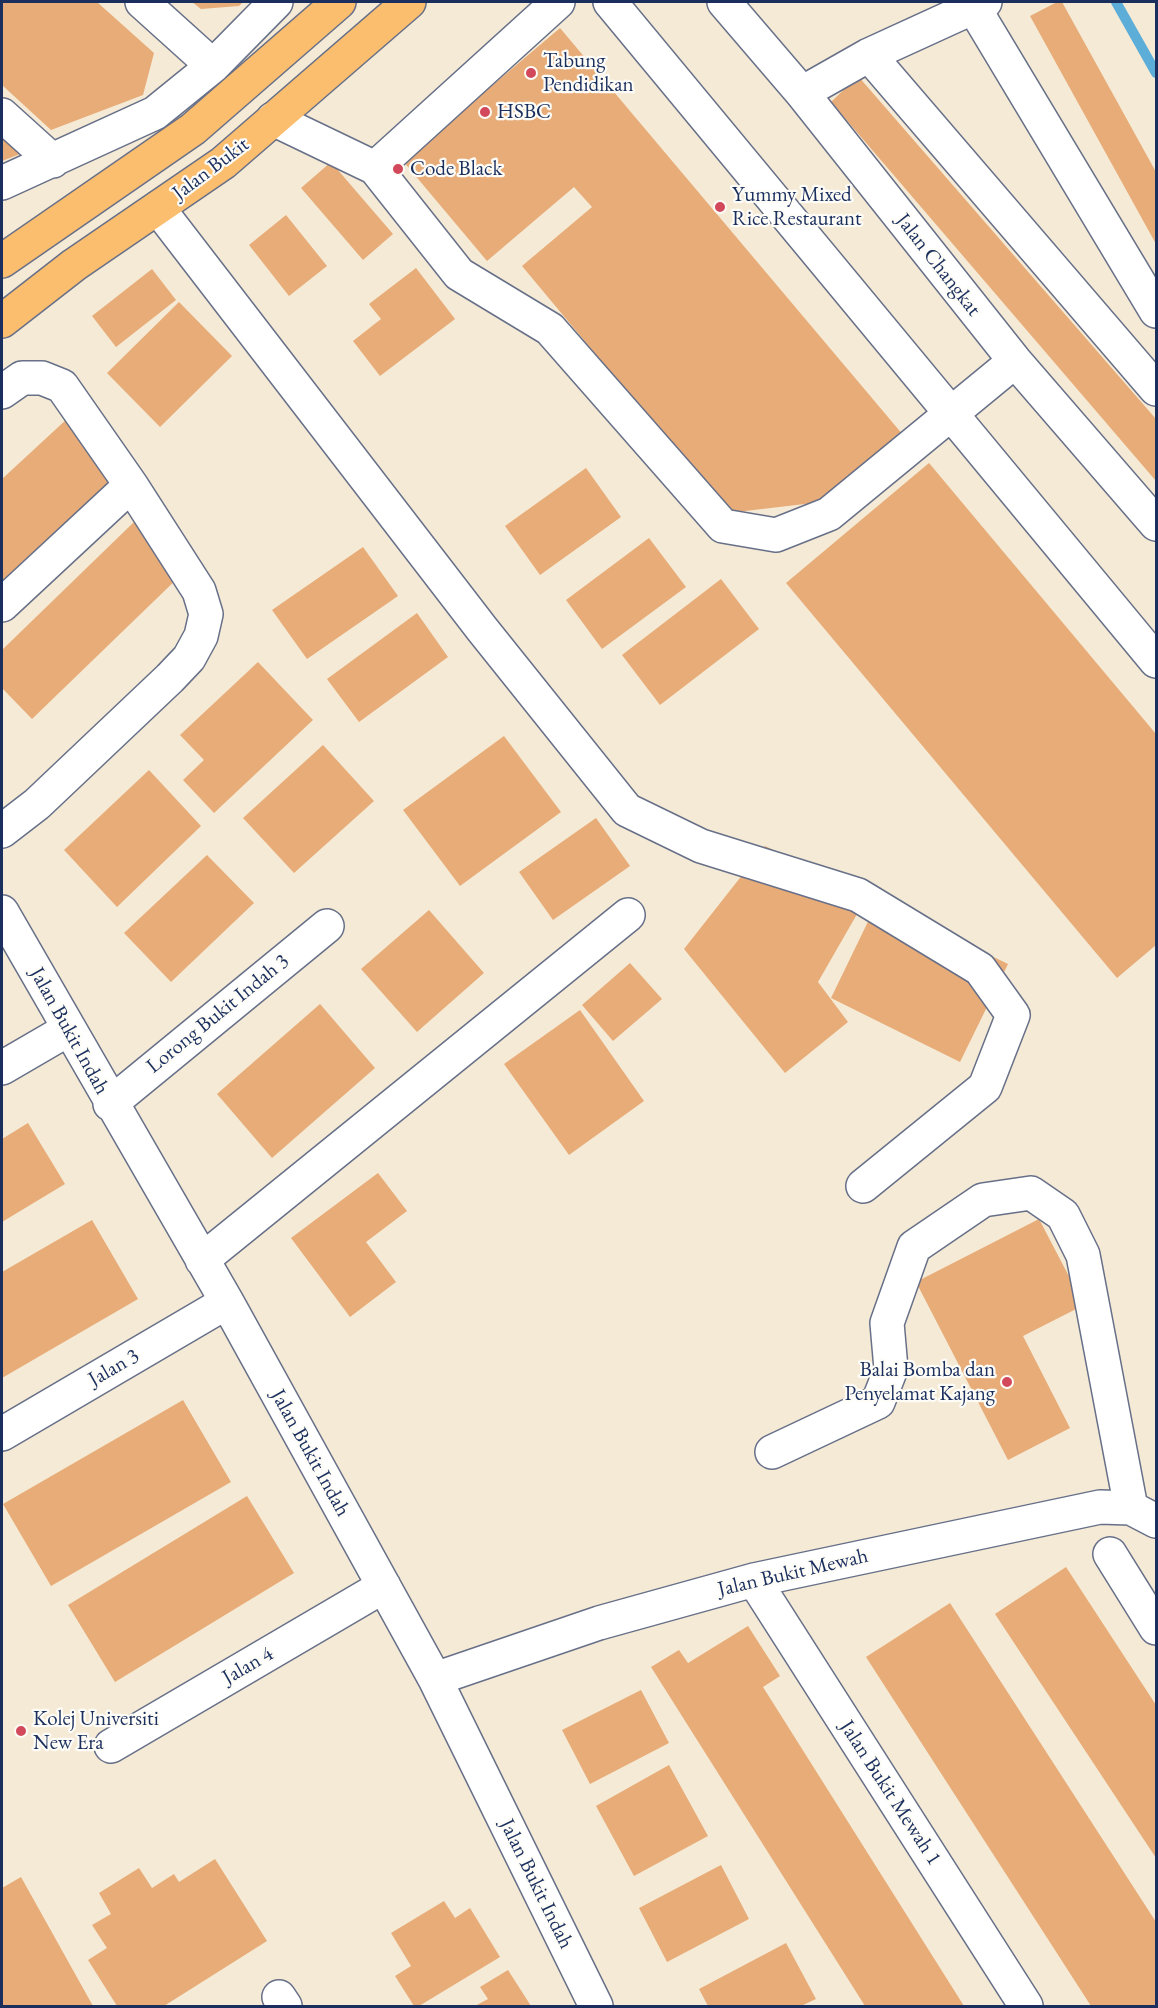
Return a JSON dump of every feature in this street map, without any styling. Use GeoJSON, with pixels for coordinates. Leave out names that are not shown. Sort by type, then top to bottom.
{"type":"FeatureCollection","features":[{"type":"Feature","properties":{"kind":"main road","name":"Jalan Bukit"},"geometry":{"type":"LineString","coordinates":[[2,261],[192,129],[339,2]]}},
{"type":"Feature","properties":{"kind":"main road","name":"Jalan Bukit"},"geometry":{"type":"LineString","coordinates":[[2,321],[74,265],[223,163],[409,2]]}},
{"type":"Feature","properties":{"kind":"street"},"geometry":{"type":"LineString","coordinates":[[142,2],[213,66]]}},
{"type":"Feature","properties":{"kind":"street"},"geometry":{"type":"LineString","coordinates":[[2,183],[155,113],[213,66],[276,2]]}},
{"type":"Feature","properties":{"kind":"street"},"geometry":{"type":"LineString","coordinates":[[375,168],[558,2]]}},
{"type":"Feature","properties":{"kind":"street"},"geometry":{"type":"LineString","coordinates":[[610,2],[1156,661]]}},
{"type":"Feature","properties":{"kind":"street","name":"Jalan Changkat"},"geometry":{"type":"LineString","coordinates":[[724,2],[802,93],[1015,361],[1156,524]]}},
{"type":"Feature","properties":{"kind":"street"},"geometry":{"type":"LineString","coordinates":[[802,93],[868,55],[979,5],[1156,311]]}},
{"type":"Feature","properties":{"kind":"street"},"geometry":{"type":"LineString","coordinates":[[868,55],[1156,389]]}},
{"type":"Feature","properties":{"kind":"street"},"geometry":{"type":"LineString","coordinates":[[2,114],[53,161]]}},
{"type":"Feature","properties":{"kind":"street"},"geometry":{"type":"LineString","coordinates":[[273,119],[375,168],[459,274],[550,329],[723,526],[776,535],[829,514],[951,416],[1015,361]]}},
{"type":"Feature","properties":{"kind":"street"},"geometry":{"type":"LineString","coordinates":[[158,208],[482,629],[627,810],[701,846],[858,895],[980,969],[1007,1006],[1013,1015],[985,1087],[863,1186]]}},
{"type":"Feature","properties":{"kind":"street"},"geometry":{"type":"LineString","coordinates":[[2,392],[22,378],[42,378],[62,386],[132,485],[199,591],[206,614],[201,636],[189,657],[170,678],[37,804],[2,831]]}},
{"type":"Feature","properties":{"kind":"street"},"geometry":{"type":"LineString","coordinates":[[2,605],[132,485]]}},
{"type":"Feature","properties":{"kind":"street","name":"Jalan Bukit Indah"},"geometry":{"type":"LineString","coordinates":[[2,912],[110,1104],[227,1302],[435,1679],[596,2007]]}},
{"type":"Feature","properties":{"kind":"street"},"geometry":{"type":"LineString","coordinates":[[202,1260],[628,915]]}},
{"type":"Feature","properties":{"kind":"street","name":"Lorong Bukit Indah 3"},"geometry":{"type":"LineString","coordinates":[[110,1104],[327,926]]}},
{"type":"Feature","properties":{"kind":"street"},"geometry":{"type":"LineString","coordinates":[[2,1068],[69,1029]]}},
{"type":"Feature","properties":{"kind":"street"},"geometry":{"type":"LineString","coordinates":[[772,1452],[878,1402],[891,1369],[887,1323],[914,1247],[983,1200],[1031,1193],[1063,1215],[1083,1255],[1144,1514]]}},
{"type":"Feature","properties":{"kind":"street","name":"Jalan 3"},"geometry":{"type":"LineString","coordinates":[[2,1434],[227,1302]]}},
{"type":"Feature","properties":{"kind":"street","name":"Jalan Bukit Mewah"},"geometry":{"type":"LineString","coordinates":[[435,1679],[599,1623],[754,1580],[1100,1507],[1144,1514]]}},
{"type":"Feature","properties":{"kind":"street"},"geometry":{"type":"LineString","coordinates":[[1110,1554],[1156,1628]]}},
{"type":"Feature","properties":{"kind":"street","name":"Jalan Bukit Mewah 1"},"geometry":{"type":"LineString","coordinates":[[754,1580],[1026,2007]]}},
{"type":"Feature","properties":{"kind":"street","name":"Jalan 4"},"geometry":{"type":"LineString","coordinates":[[111,1746],[384,1586]]}},
{"type":"Feature","properties":{"kind":"building"},"geometry":{"type":"Polygon","coordinates":[[[2,2],[97,2],[154,53],[143,95],[51,130],[2,85],[2,2]]]}},
{"type":"Feature","properties":{"kind":"building"},"geometry":{"type":"Polygon","coordinates":[[[192,2],[243,2],[239,6],[201,9],[192,2]]]}},
{"type":"Feature","properties":{"kind":"building"},"geometry":{"type":"Polygon","coordinates":[[[1057,2],[1062,2],[1156,172],[1156,244],[1030,16],[1057,2]]]}},
{"type":"Feature","properties":{"kind":"building"},"geometry":{"type":"Polygon","coordinates":[[[560,28],[909,442],[839,500],[728,513],[522,266],[592,207],[574,187],[487,261],[403,161],[560,28]]]}},
{"type":"Feature","properties":{"kind":"building"},"geometry":{"type":"Polygon","coordinates":[[[858,76],[1156,419],[1156,481],[831,102],[858,76]]]}},
{"type":"Feature","properties":{"kind":"building"},"geometry":{"type":"Polygon","coordinates":[[[2,137],[20,154],[2,161],[2,137]]]}},
{"type":"Feature","properties":{"kind":"building"},"geometry":{"type":"Polygon","coordinates":[[[331,162],[393,234],[363,260],[301,188],[331,162]]]}},
{"type":"Feature","properties":{"kind":"building"},"geometry":{"type":"Polygon","coordinates":[[[286,215],[327,266],[289,296],[249,245],[286,215]]]}},
{"type":"Feature","properties":{"kind":"building"},"geometry":{"type":"Polygon","coordinates":[[[416,268],[455,319],[380,376],[353,341],[381,319],[369,304],[416,268]]]}},
{"type":"Feature","properties":{"kind":"building"},"geometry":{"type":"Polygon","coordinates":[[[152,269],[176,300],[116,347],[92,316],[152,269]]]}},
{"type":"Feature","properties":{"kind":"building"},"geometry":{"type":"Polygon","coordinates":[[[179,302],[232,356],[160,427],[107,373],[179,302]]]}},
{"type":"Feature","properties":{"kind":"building"},"geometry":{"type":"Polygon","coordinates":[[[68,418],[125,480],[2,596],[2,479],[68,418]]]}},
{"type":"Feature","properties":{"kind":"building"},"geometry":{"type":"Polygon","coordinates":[[[929,463],[1156,734],[1156,945],[1117,978],[786,583],[929,463]]]}},
{"type":"Feature","properties":{"kind":"building"},"geometry":{"type":"Polygon","coordinates":[[[586,468],[621,517],[540,575],[505,526],[586,468]]]}},
{"type":"Feature","properties":{"kind":"building"},"geometry":{"type":"Polygon","coordinates":[[[134,522],[183,573],[32,719],[2,688],[2,650],[134,522]]]}},
{"type":"Feature","properties":{"kind":"building"},"geometry":{"type":"Polygon","coordinates":[[[649,538],[686,587],[602,649],[566,600],[649,538]]]}},
{"type":"Feature","properties":{"kind":"building"},"geometry":{"type":"Polygon","coordinates":[[[363,547],[398,596],[307,659],[272,610],[363,547]]]}},
{"type":"Feature","properties":{"kind":"building"},"geometry":{"type":"Polygon","coordinates":[[[721,579],[759,629],[660,705],[622,655],[721,579]]]}},
{"type":"Feature","properties":{"kind":"building"},"geometry":{"type":"Polygon","coordinates":[[[417,613],[448,657],[359,722],[327,679],[417,613]]]}},
{"type":"Feature","properties":{"kind":"building"},"geometry":{"type":"Polygon","coordinates":[[[258,662],[313,720],[214,813],[183,780],[204,760],[180,735],[258,662]]]}},
{"type":"Feature","properties":{"kind":"building"},"geometry":{"type":"Polygon","coordinates":[[[504,736],[561,812],[460,886],[403,810],[504,736]]]}},
{"type":"Feature","properties":{"kind":"building"},"geometry":{"type":"Polygon","coordinates":[[[323,745],[374,801],[294,873],[243,818],[323,745]]]}},
{"type":"Feature","properties":{"kind":"building"},"geometry":{"type":"Polygon","coordinates":[[[149,770],[201,826],[117,907],[64,850],[149,770]]]}},
{"type":"Feature","properties":{"kind":"building"},"geometry":{"type":"Polygon","coordinates":[[[596,818],[630,866],[553,920],[519,872],[596,818]]]}},
{"type":"Feature","properties":{"kind":"building"},"geometry":{"type":"Polygon","coordinates":[[[765,846],[868,895],[818,982],[848,1022],[785,1073],[684,949],[765,846]]]}},
{"type":"Feature","properties":{"kind":"building"},"geometry":{"type":"Polygon","coordinates":[[[207,855],[254,903],[171,982],[124,933],[207,855]]]}},
{"type":"Feature","properties":{"kind":"building"},"geometry":{"type":"Polygon","coordinates":[[[878,901],[1008,964],[960,1062],[831,998],[878,901]]]}},
{"type":"Feature","properties":{"kind":"building"},"geometry":{"type":"Polygon","coordinates":[[[429,910],[484,973],[417,1032],[361,969],[429,910]]]}},
{"type":"Feature","properties":{"kind":"building"},"geometry":{"type":"Polygon","coordinates":[[[630,963],[662,999],[613,1041],[582,1005],[630,963]]]}},
{"type":"Feature","properties":{"kind":"building"},"geometry":{"type":"Polygon","coordinates":[[[320,1004],[375,1068],[272,1158],[217,1094],[320,1004]]]}},
{"type":"Feature","properties":{"kind":"building"},"geometry":{"type":"Polygon","coordinates":[[[580,1010],[644,1101],[569,1155],[504,1064],[580,1010]]]}},
{"type":"Feature","properties":{"kind":"building"},"geometry":{"type":"Polygon","coordinates":[[[28,1123],[65,1184],[2,1222],[2,1139],[28,1123]]]}},
{"type":"Feature","properties":{"kind":"building"},"geometry":{"type":"Polygon","coordinates":[[[378,1173],[407,1211],[366,1242],[396,1282],[350,1317],[291,1238],[378,1173]]]}},
{"type":"Feature","properties":{"kind":"building","name":"Balai Bomba dan Penyelamat Kajang"},"geometry":{"type":"Polygon","coordinates":[[[1039,1219],[1084,1305],[1023,1336],[1070,1428],[1008,1460],[916,1282],[1039,1219]]]}},
{"type":"Feature","properties":{"kind":"building"},"geometry":{"type":"Polygon","coordinates":[[[92,1220],[138,1299],[2,1378],[2,1272],[92,1220]]]}},
{"type":"Feature","properties":{"kind":"building"},"geometry":{"type":"Polygon","coordinates":[[[183,1400],[231,1482],[51,1586],[3,1504],[183,1400]]]}},
{"type":"Feature","properties":{"kind":"building"},"geometry":{"type":"Polygon","coordinates":[[[247,1496],[294,1573],[115,1682],[68,1605],[247,1496]]]}},
{"type":"Feature","properties":{"kind":"building"},"geometry":{"type":"Polygon","coordinates":[[[1066,1567],[1156,1705],[1156,1858],[995,1614],[1066,1567]]]}},
{"type":"Feature","properties":{"kind":"building"},"geometry":{"type":"Polygon","coordinates":[[[950,1603],[1156,1922],[1156,2006],[1091,2006],[866,1657],[950,1603]]]}},
{"type":"Feature","properties":{"kind":"building"},"geometry":{"type":"Polygon","coordinates":[[[748,1626],[780,1676],[763,1687],[964,2006],[865,2006],[651,1667],[679,1650],[688,1663],[748,1626]]]}},
{"type":"Feature","properties":{"kind":"building"},"geometry":{"type":"Polygon","coordinates":[[[641,1690],[669,1743],[590,1784],[562,1730],[641,1690]]]}},
{"type":"Feature","properties":{"kind":"building"},"geometry":{"type":"Polygon","coordinates":[[[669,1765],[708,1836],[634,1876],[596,1806],[669,1765]]]}},
{"type":"Feature","properties":{"kind":"building"},"geometry":{"type":"Polygon","coordinates":[[[215,1859],[267,1941],[164,2006],[117,2006],[88,1960],[107,1948],[92,1925],[111,1914],[99,1893],[139,1868],[152,1888],[174,1874],[179,1882],[215,1859]]]}},
{"type":"Feature","properties":{"kind":"building"},"geometry":{"type":"Polygon","coordinates":[[[721,1865],[749,1919],[667,1962],[639,1908],[721,1865]]]}},
{"type":"Feature","properties":{"kind":"building"},"geometry":{"type":"Polygon","coordinates":[[[21,1877],[93,2006],[2,2006],[2,1888],[21,1877]]]}},
{"type":"Feature","properties":{"kind":"building"},"geometry":{"type":"Polygon","coordinates":[[[444,1901],[455,1918],[470,1908],[500,1957],[419,2006],[414,2006],[395,1976],[411,1966],[391,1933],[444,1901]]]}},
{"type":"Feature","properties":{"kind":"building"},"geometry":{"type":"Polygon","coordinates":[[[786,1943],[816,1999],[801,2006],[708,2006],[699,1989],[786,1943]]]}},
{"type":"Feature","properties":{"kind":"building"},"geometry":{"type":"Polygon","coordinates":[[[508,1970],[531,2006],[475,2006],[488,1999],[480,1987],[508,1970]]]}},
{"type":"Feature","properties":{"kind":"waterway"},"geometry":{"type":"LineString","coordinates":[[1116,2],[1156,73]]}},
{"type":"Feature","properties":{"kind":"place","name":"Tabung Pendidikan"},"geometry":{"type":"Point","coordinates":[531,73]}},
{"type":"Feature","properties":{"kind":"place","name":"HSBC"},"geometry":{"type":"Point","coordinates":[485,112]}},
{"type":"Feature","properties":{"kind":"place","name":"Code Black"},"geometry":{"type":"Point","coordinates":[398,169]}},
{"type":"Feature","properties":{"kind":"place","name":"Yummy Mixed Rice Restaurant"},"geometry":{"type":"Point","coordinates":[720,207]}},
{"type":"Feature","properties":{"kind":"place","name":"Balai Bomba dan Penyelamat Kajang"},"geometry":{"type":"Point","coordinates":[1007,1382]}},
{"type":"Feature","properties":{"kind":"place","name":"Kolej Universiti New Era"},"geometry":{"type":"Point","coordinates":[21,1731]}}]}
